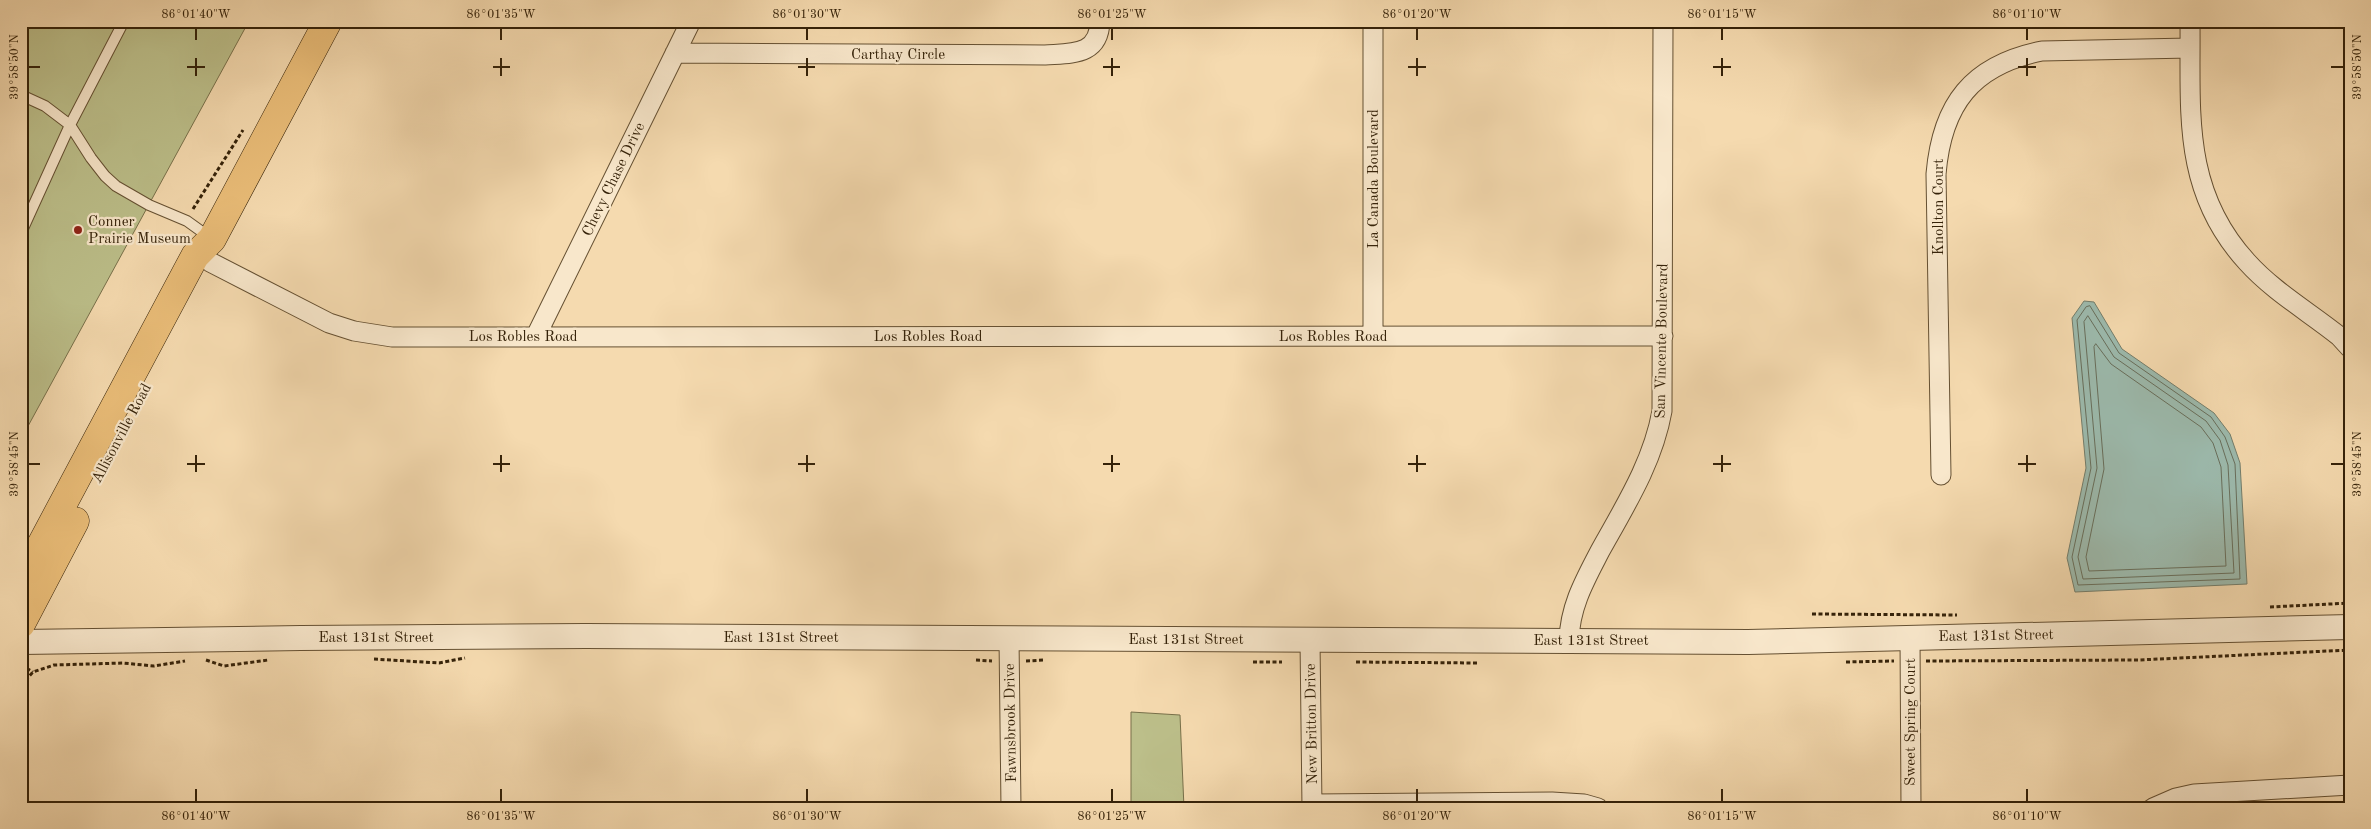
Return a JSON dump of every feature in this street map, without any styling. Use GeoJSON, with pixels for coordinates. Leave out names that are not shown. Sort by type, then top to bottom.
{"type":"FeatureCollection","features":[{"type":"Feature","properties":{"kind":"main road","name":"Allisonville Road"},"geometry":{"type":"LineString","coordinates":[[21,624],[328,21]]}},
{"type":"Feature","properties":{"kind":"main road","name":"Allisonville Road"},"geometry":{"type":"LineString","coordinates":[[21,577],[42,543],[195,256],[211,250]]}},
{"type":"Feature","properties":{"kind":"street","name":"Chevy Chase Drive"},"geometry":{"type":"LineString","coordinates":[[536,336],[690,21]]}},
{"type":"Feature","properties":{"kind":"street","name":"Carthay Circle"},"geometry":{"type":"LineString","coordinates":[[675,53],[1062,54],[1080,52],[1092,45],[1098,36],[1100,21]]}},
{"type":"Feature","properties":{"kind":"street","name":"La Canada Boulevard"},"geometry":{"type":"LineString","coordinates":[[1373,21],[1373,336]]}},
{"type":"Feature","properties":{"kind":"street","name":"San Vincente Boulevard"},"geometry":{"type":"LineString","coordinates":[[1569,640],[1569,623],[1580,588],[1653,449],[1662,411],[1663,21]]}},
{"type":"Feature","properties":{"kind":"street"},"geometry":{"type":"LineString","coordinates":[[2190,21],[2194,153],[2199,179],[2210,209],[2232,245],[2248,263],[2263,277],[2339,336],[2350,348]]}},
{"type":"Feature","properties":{"kind":"street","name":"Knollton Court"},"geometry":{"type":"LineString","coordinates":[[1941,475],[1936,174],[1940,138],[1953,108],[1963,94],[1982,76],[2003,64],[2029,54],[2042,52],[2190,48]]}},
{"type":"Feature","properties":{"kind":"street","name":"Los Robles Road"},"geometry":{"type":"LineString","coordinates":[[211,250],[329,323],[354,331],[392,337],[1663,336]]}},
{"type":"Feature","properties":{"kind":"street","name":"East 131st Street"},"geometry":{"type":"LineString","coordinates":[[21,642],[301,638],[1009,638],[1748,642],[2350,626]]}},
{"type":"Feature","properties":{"kind":"street","name":"Sweet Spring Court"},"geometry":{"type":"LineString","coordinates":[[1910,637],[1911,808]]}},
{"type":"Feature","properties":{"kind":"street","name":"Fawnsbrook Drive"},"geometry":{"type":"LineString","coordinates":[[1009,638],[1011,808]]}},
{"type":"Feature","properties":{"kind":"street","name":"New Britton Drive"},"geometry":{"type":"LineString","coordinates":[[1310,640],[1312,806]]}},
{"type":"Feature","properties":{"kind":"street"},"geometry":{"type":"LineString","coordinates":[[2153,808],[2176,798],[2204,793],[2350,785]]}},
{"type":"Feature","properties":{"kind":"street"},"geometry":{"type":"LineString","coordinates":[[1312,806],[1552,802],[1584,804],[1598,808]]}},
{"type":"Feature","properties":{"kind":"lane"},"geometry":{"type":"LineString","coordinates":[[21,233],[70,125],[124,21]]}},
{"type":"Feature","properties":{"kind":"lane"},"geometry":{"type":"LineString","coordinates":[[21,95],[45,106],[70,125],[90,158],[116,186],[149,204],[187,221],[211,250]]}},
{"type":"Feature","properties":{"kind":"path"},"geometry":{"type":"LineString","coordinates":[[370,659],[439,663],[469,658]]}},
{"type":"Feature","properties":{"kind":"path"},"geometry":{"type":"LineString","coordinates":[[202,659],[224,666],[271,660]]}},
{"type":"Feature","properties":{"kind":"path"},"geometry":{"type":"LineString","coordinates":[[973,659],[988,661]]}},
{"type":"Feature","properties":{"kind":"path"},"geometry":{"type":"LineString","coordinates":[[21,685],[33,672],[65,664],[123,663],[154,666],[192,660]]}},
{"type":"Feature","properties":{"kind":"path"},"geometry":{"type":"LineString","coordinates":[[21,665],[33,672]]}},
{"type":"Feature","properties":{"kind":"green space","name":"Conner Prairie Museum"},"geometry":{"type":"Polygon","coordinates":[[[21,21],[249,21],[21,439],[21,21]]]}},
{"type":"Feature","properties":{"kind":"green space"},"geometry":{"type":"Polygon","coordinates":[[[1131,712],[1180,715],[1184,808],[1131,808],[1131,712]]]}},
{"type":"Feature","properties":{"kind":"water"},"geometry":{"type":"Polygon","coordinates":[[[2084,301],[2094,302],[2122,349],[2214,413],[2230,434],[2240,463],[2247,584],[2075,592],[2067,558],[2086,468],[2072,318],[2084,301]]]}},
{"type":"Feature","properties":{"kind":"place","name":"Conner Prairie Museum"},"geometry":{"type":"Point","coordinates":[78,230]}}]}
